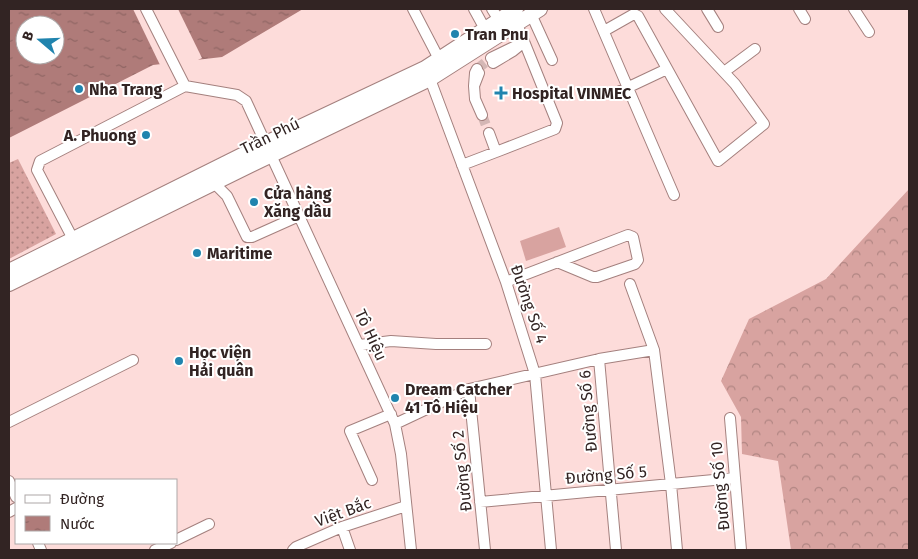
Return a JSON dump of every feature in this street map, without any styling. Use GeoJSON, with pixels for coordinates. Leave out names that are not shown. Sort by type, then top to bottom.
{"type":"FeatureCollection","features":[{"type":"Feature","properties":{"kind":"main road","name":"Trần Phú"},"geometry":{"type":"LineString","coordinates":[[428,73],[439,59],[486,29],[495,14],[516,9]]}},
{"type":"Feature","properties":{"kind":"main road","name":"Trần Phú"},"geometry":{"type":"LineString","coordinates":[[9,284],[58,253],[73,239],[428,73],[536,12]]}},
{"type":"Feature","properties":{"kind":"main road","name":"Trần Phú"},"geometry":{"type":"LineString","coordinates":[[9,271],[58,253],[214,183],[269,149]]}},
{"type":"Feature","properties":{"kind":"street"},"geometry":{"type":"LineString","coordinates":[[73,239],[37,170],[38,163],[185,86],[146,9]]}},
{"type":"Feature","properties":{"kind":"street"},"geometry":{"type":"LineString","coordinates":[[413,9],[439,59]]}},
{"type":"Feature","properties":{"kind":"street"},"geometry":{"type":"LineString","coordinates":[[474,9],[486,29]]}},
{"type":"Feature","properties":{"kind":"street"},"geometry":{"type":"LineString","coordinates":[[594,9],[674,196]]}},
{"type":"Feature","properties":{"kind":"street"},"geometry":{"type":"LineString","coordinates":[[604,31],[636,14],[718,161],[764,124],[747,99],[724,72],[665,9]]}},
{"type":"Feature","properties":{"kind":"street"},"geometry":{"type":"LineString","coordinates":[[707,9],[718,27]]}},
{"type":"Feature","properties":{"kind":"street"},"geometry":{"type":"LineString","coordinates":[[799,9],[805,18]]}},
{"type":"Feature","properties":{"kind":"street"},"geometry":{"type":"LineString","coordinates":[[854,9],[869,32]]}},
{"type":"Feature","properties":{"kind":"street"},"geometry":{"type":"LineString","coordinates":[[536,12],[552,60]]}},
{"type":"Feature","properties":{"kind":"street"},"geometry":{"type":"LineString","coordinates":[[462,165],[555,129],[557,123],[517,24]]}},
{"type":"Feature","properties":{"kind":"street"},"geometry":{"type":"LineString","coordinates":[[492,61],[524,42]]}},
{"type":"Feature","properties":{"kind":"street"},"geometry":{"type":"LineString","coordinates":[[724,72],[755,49]]}},
{"type":"Feature","properties":{"kind":"street"},"geometry":{"type":"LineString","coordinates":[[614,94],[667,69]]}},
{"type":"Feature","properties":{"kind":"street"},"geometry":{"type":"LineString","coordinates":[[478,71],[474,86],[475,99],[482,115]]}},
{"type":"Feature","properties":{"kind":"street","name":"Đường Số 4"},"geometry":{"type":"LineString","coordinates":[[428,73],[506,282],[535,374],[551,550]]}},
{"type":"Feature","properties":{"kind":"street","name":"Tô Hiệu"},"geometry":{"type":"LineString","coordinates":[[185,86],[237,95],[246,101],[395,424],[401,454],[411,550]]}},
{"type":"Feature","properties":{"kind":"street"},"geometry":{"type":"LineString","coordinates":[[489,133],[496,152]]}},
{"type":"Feature","properties":{"kind":"street"},"geometry":{"type":"LineString","coordinates":[[214,183],[227,196],[247,237],[252,237],[299,216]]}},
{"type":"Feature","properties":{"kind":"street"},"geometry":{"type":"LineString","coordinates":[[506,282],[557,262],[628,235],[633,237],[638,260],[635,264],[597,277],[589,276],[557,262]]}},
{"type":"Feature","properties":{"kind":"street"},"geometry":{"type":"LineString","coordinates":[[630,284],[654,350],[678,550]]}},
{"type":"Feature","properties":{"kind":"street"},"geometry":{"type":"LineString","coordinates":[[360,345],[391,341],[436,344],[486,344]]}},
{"type":"Feature","properties":{"kind":"street"},"geometry":{"type":"LineString","coordinates":[[395,424],[469,390],[599,359],[654,350]]}},
{"type":"Feature","properties":{"kind":"street","name":"Đường Số 6"},"geometry":{"type":"LineString","coordinates":[[599,359],[616,550]]}},
{"type":"Feature","properties":{"kind":"street"},"geometry":{"type":"LineString","coordinates":[[9,422],[133,360]]}},
{"type":"Feature","properties":{"kind":"street","name":"Đường Số 2"},"geometry":{"type":"LineString","coordinates":[[469,390],[485,550]]}},
{"type":"Feature","properties":{"kind":"street"},"geometry":{"type":"LineString","coordinates":[[372,480],[350,431],[391,414]]}},
{"type":"Feature","properties":{"kind":"street","name":"Đường Số 10"},"geometry":{"type":"LineString","coordinates":[[730,418],[741,550]]}},
{"type":"Feature","properties":{"kind":"street","name":"Đường Số 5"},"geometry":{"type":"LineString","coordinates":[[480,502],[735,478]]}},
{"type":"Feature","properties":{"kind":"street"},"geometry":{"type":"LineString","coordinates":[[9,482],[15,495]]}},
{"type":"Feature","properties":{"kind":"street","name":"Việt Bắc"},"geometry":{"type":"LineString","coordinates":[[293,550],[296,546],[342,527],[406,506]]}},
{"type":"Feature","properties":{"kind":"street"},"geometry":{"type":"LineString","coordinates":[[178,539],[209,524]]}},
{"type":"Feature","properties":{"kind":"street"},"geometry":{"type":"LineString","coordinates":[[342,527],[350,550]]}},
{"type":"Feature","properties":{"kind":"street"},"geometry":{"type":"LineString","coordinates":[[155,550],[169,544]]}},
{"type":"Feature","properties":{"kind":"green space"},"geometry":{"type":"Polygon","coordinates":[[[18,159],[56,234],[9,259],[9,163],[18,159]]]}},
{"type":"Feature","properties":{"kind":"green space"},"geometry":{"type":"Polygon","coordinates":[[[909,189],[909,550],[791,550],[778,461],[742,454],[741,417],[721,381],[749,319],[826,279],[909,189]]]}},
{"type":"Feature","properties":{"kind":"green space"},"geometry":{"type":"Polygon","coordinates":[[[559,227],[566,247],[526,261],[520,241],[559,227]]]}},
{"type":"Feature","properties":{"kind":"water"},"geometry":{"type":"Polygon","coordinates":[[[9,9],[303,9],[222,57],[153,65],[9,138],[9,9]]]}},
{"type":"Feature","properties":{"kind":"pier"},"geometry":{"type":"Polygon","coordinates":[[[133,9],[178,9],[202,58],[192,63],[161,67],[133,9]]]}},
{"type":"Feature","properties":{"kind":"tunnel"},"geometry":{"type":"LineString","coordinates":[[477,69],[491,58]]}},
{"type":"Feature","properties":{"kind":"tunnel"},"geometry":{"type":"LineString","coordinates":[[482,115],[489,133]]}},
{"type":"Feature","properties":{"kind":"place","name":"Tran Pnu"},"geometry":{"type":"Point","coordinates":[455,34]}},
{"type":"Feature","properties":{"kind":"place","name":"Nha Trang"},"geometry":{"type":"Point","coordinates":[79,89]}},
{"type":"Feature","properties":{"kind":"place","name":"Hospital VINMEC"},"geometry":{"type":"Point","coordinates":[501,93]}},
{"type":"Feature","properties":{"kind":"place","name":"A. Phuong"},"geometry":{"type":"Point","coordinates":[146,135]}},
{"type":"Feature","properties":{"kind":"place","name":"Cửa hàng Xăng dầu"},"geometry":{"type":"Point","coordinates":[254,202]}},
{"type":"Feature","properties":{"kind":"place","name":"Maritime"},"geometry":{"type":"Point","coordinates":[197,253]}},
{"type":"Feature","properties":{"kind":"place","name":"Học viện Hải quân"},"geometry":{"type":"Point","coordinates":[179,361]}},
{"type":"Feature","properties":{"kind":"place","name":"Dream Catcher 41 Tô Hiệu"},"geometry":{"type":"Point","coordinates":[395,398]}}]}
